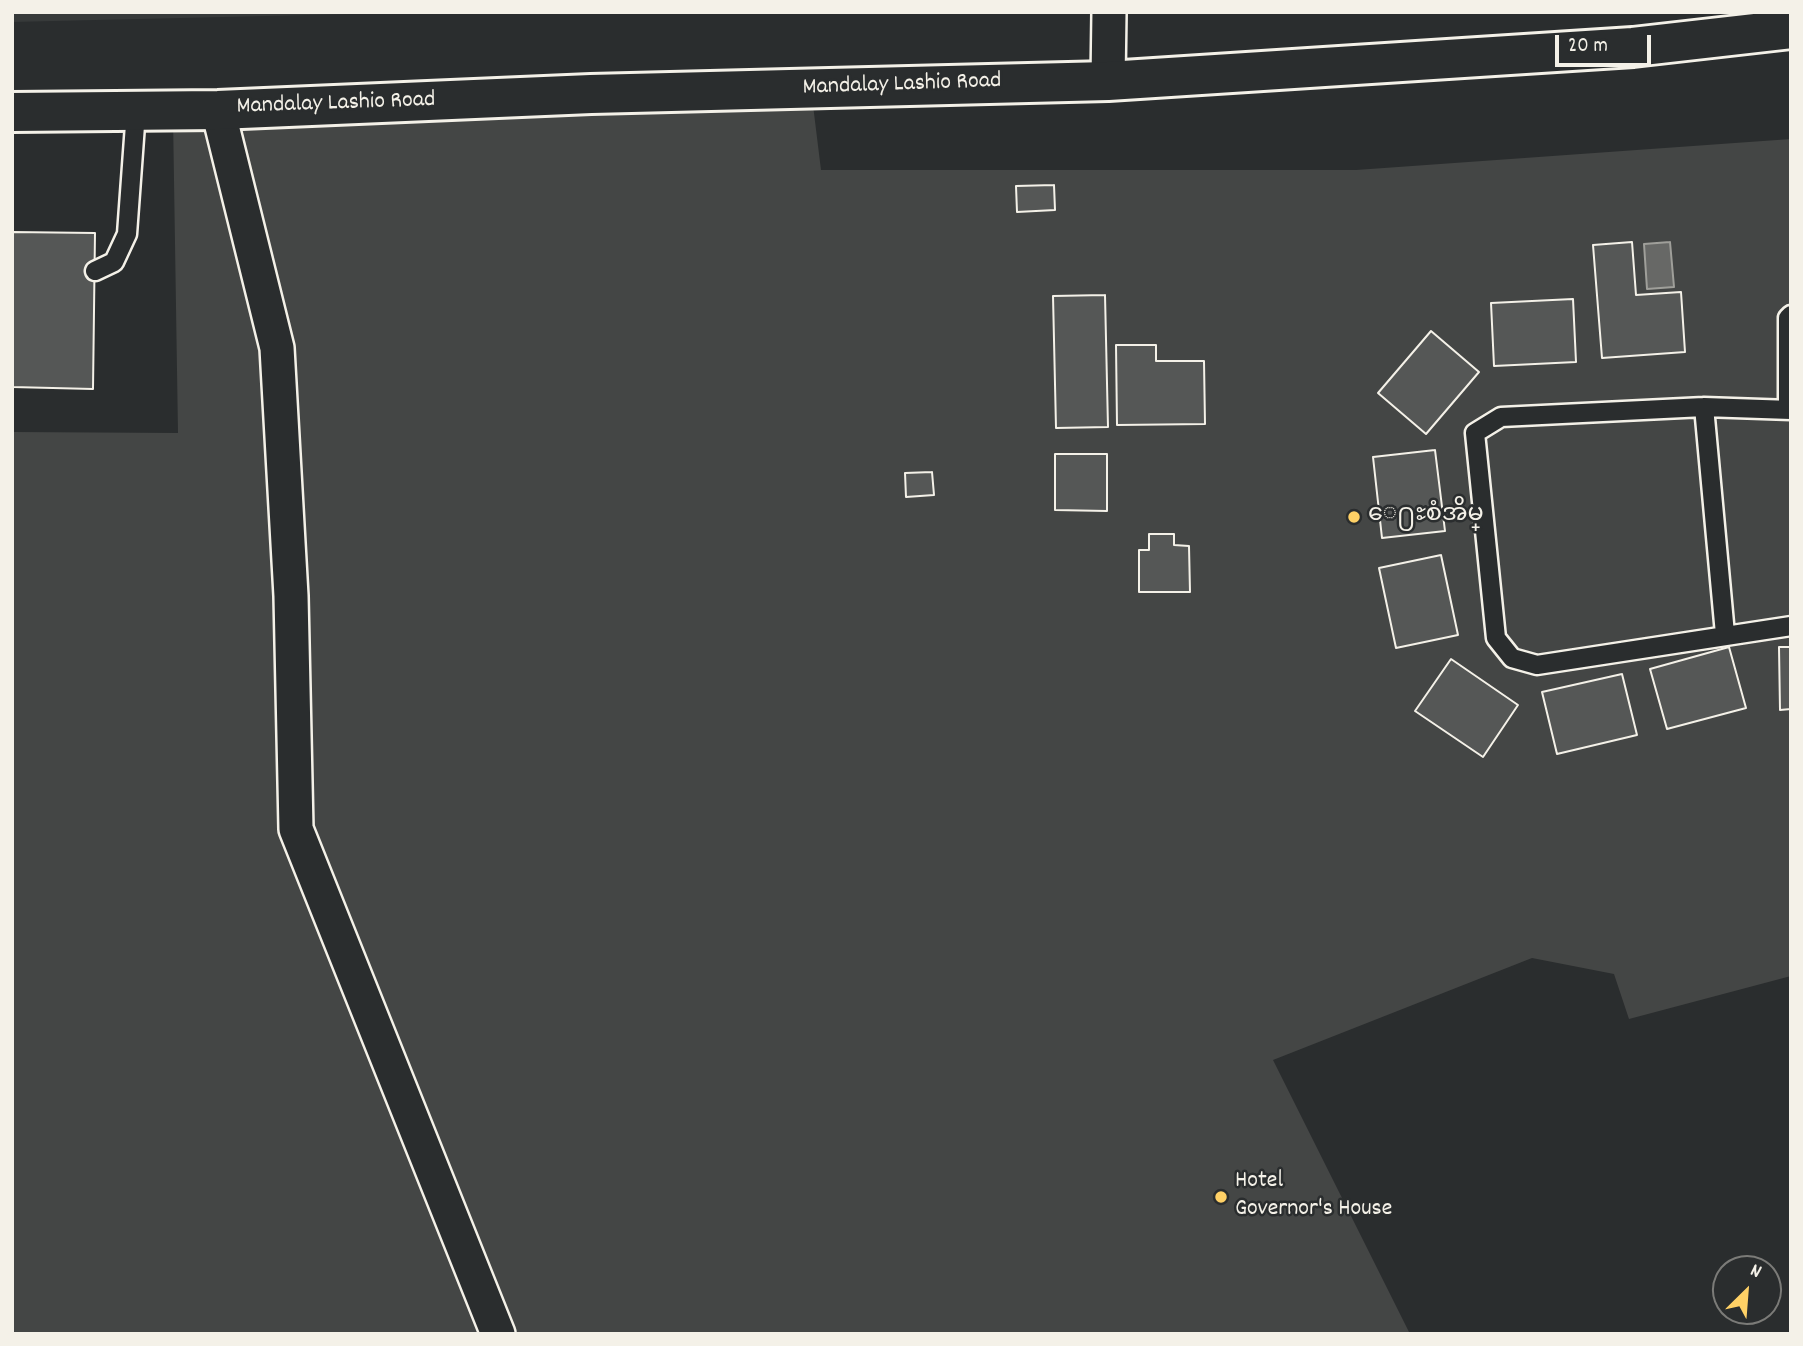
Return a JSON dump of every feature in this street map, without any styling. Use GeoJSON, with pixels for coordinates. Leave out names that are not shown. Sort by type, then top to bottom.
{"type":"FeatureCollection","features":[{"type":"Feature","properties":{"kind":"highway","name":"Mandalay Lashio Road"},"geometry":{"type":"LineString","coordinates":[[12,112],[218,110],[591,94],[1108,81],[1633,47],[1791,29]]}},
{"type":"Feature","properties":{"kind":"street"},"geometry":{"type":"LineString","coordinates":[[1108,81],[1110,12]]}},
{"type":"Feature","properties":{"kind":"street"},"geometry":{"type":"LineString","coordinates":[[218,110],[277,348],[291,596],[296,829],[498,1334]]}},
{"type":"Feature","properties":{"kind":"lane"},"geometry":{"type":"LineString","coordinates":[[95,271],[114,262],[127,234],[136,111]]}},
{"type":"Feature","properties":{"kind":"lane"},"geometry":{"type":"LineString","coordinates":[[1791,315],[1788,318],[1789,410],[1704,407],[1501,417],[1475,433],[1496,638],[1512,658],[1537,665],[1725,634],[1791,626]]}},
{"type":"Feature","properties":{"kind":"lane"},"geometry":{"type":"LineString","coordinates":[[1704,407],[1725,634]]}},
{"type":"Feature","properties":{"kind":"shaded area"},"geometry":{"type":"Polygon","coordinates":[[[12,12],[436,12],[12,22],[12,12]]]}},
{"type":"Feature","properties":{"kind":"shaded area"},"geometry":{"type":"Polygon","coordinates":[[[813,105],[821,170],[1356,170],[1791,139],[1791,976],[1629,1019],[1614,974],[1532,958],[1273,1060],[1410,1334],[12,1334],[12,432],[178,433],[173,117],[813,105]]]}},
{"type":"Feature","properties":{"kind":"shaded area"},"geometry":{"type":"Polygon","coordinates":[[[1670,242],[1674,287],[1647,289],[1644,244],[1670,242]]]}},
{"type":"Feature","properties":{"kind":"building"},"geometry":{"type":"Polygon","coordinates":[[[1054,185],[1055,210],[1017,212],[1016,186],[1054,185]]]}},
{"type":"Feature","properties":{"kind":"building"},"geometry":{"type":"Polygon","coordinates":[[[12,232],[95,233],[93,389],[12,387],[12,232]]]}},
{"type":"Feature","properties":{"kind":"building"},"geometry":{"type":"Polygon","coordinates":[[[1632,242],[1636,295],[1681,292],[1685,352],[1602,358],[1593,245],[1632,242]]]}},
{"type":"Feature","properties":{"kind":"building"},"geometry":{"type":"Polygon","coordinates":[[[1105,295],[1108,427],[1056,428],[1053,296],[1105,295]]]}},
{"type":"Feature","properties":{"kind":"building"},"geometry":{"type":"Polygon","coordinates":[[[1573,299],[1576,362],[1494,366],[1491,303],[1573,299]]]}},
{"type":"Feature","properties":{"kind":"building"},"geometry":{"type":"Polygon","coordinates":[[[1431,331],[1479,372],[1426,434],[1378,393],[1431,331]]]}},
{"type":"Feature","properties":{"kind":"building"},"geometry":{"type":"Polygon","coordinates":[[[1116,345],[1156,345],[1156,361],[1204,361],[1205,424],[1117,425],[1116,345]]]}},
{"type":"Feature","properties":{"kind":"building"},"geometry":{"type":"Polygon","coordinates":[[[1435,450],[1445,531],[1382,538],[1373,457],[1435,450]]]}},
{"type":"Feature","properties":{"kind":"building"},"geometry":{"type":"Polygon","coordinates":[[[1055,454],[1107,454],[1107,511],[1055,510],[1055,454]]]}},
{"type":"Feature","properties":{"kind":"building"},"geometry":{"type":"Polygon","coordinates":[[[932,472],[934,495],[906,497],[905,473],[932,472]]]}},
{"type":"Feature","properties":{"kind":"building"},"geometry":{"type":"Polygon","coordinates":[[[1149,534],[1174,534],[1174,545],[1189,546],[1190,592],[1139,592],[1139,550],[1149,550],[1149,534]]]}},
{"type":"Feature","properties":{"kind":"building"},"geometry":{"type":"Polygon","coordinates":[[[1441,555],[1458,635],[1396,648],[1379,568],[1441,555]]]}},
{"type":"Feature","properties":{"kind":"building"},"geometry":{"type":"Polygon","coordinates":[[[1729,647],[1746,708],[1667,729],[1650,669],[1729,647]]]}},
{"type":"Feature","properties":{"kind":"building"},"geometry":{"type":"Polygon","coordinates":[[[1779,647],[1791,647],[1791,709],[1780,710],[1779,647]]]}},
{"type":"Feature","properties":{"kind":"building"},"geometry":{"type":"Polygon","coordinates":[[[1451,659],[1518,705],[1483,757],[1415,711],[1451,659]]]}},
{"type":"Feature","properties":{"kind":"building"},"geometry":{"type":"Polygon","coordinates":[[[1622,674],[1637,735],[1557,754],[1542,692],[1622,674]]]}},
{"type":"Feature","properties":{"kind":"place","name":"ေ႐ႊစံအိမ္"},"geometry":{"type":"Point","coordinates":[1354,517]}},
{"type":"Feature","properties":{"kind":"place","name":"Hotel Governor's House"},"geometry":{"type":"Point","coordinates":[1221,1197]}}]}
